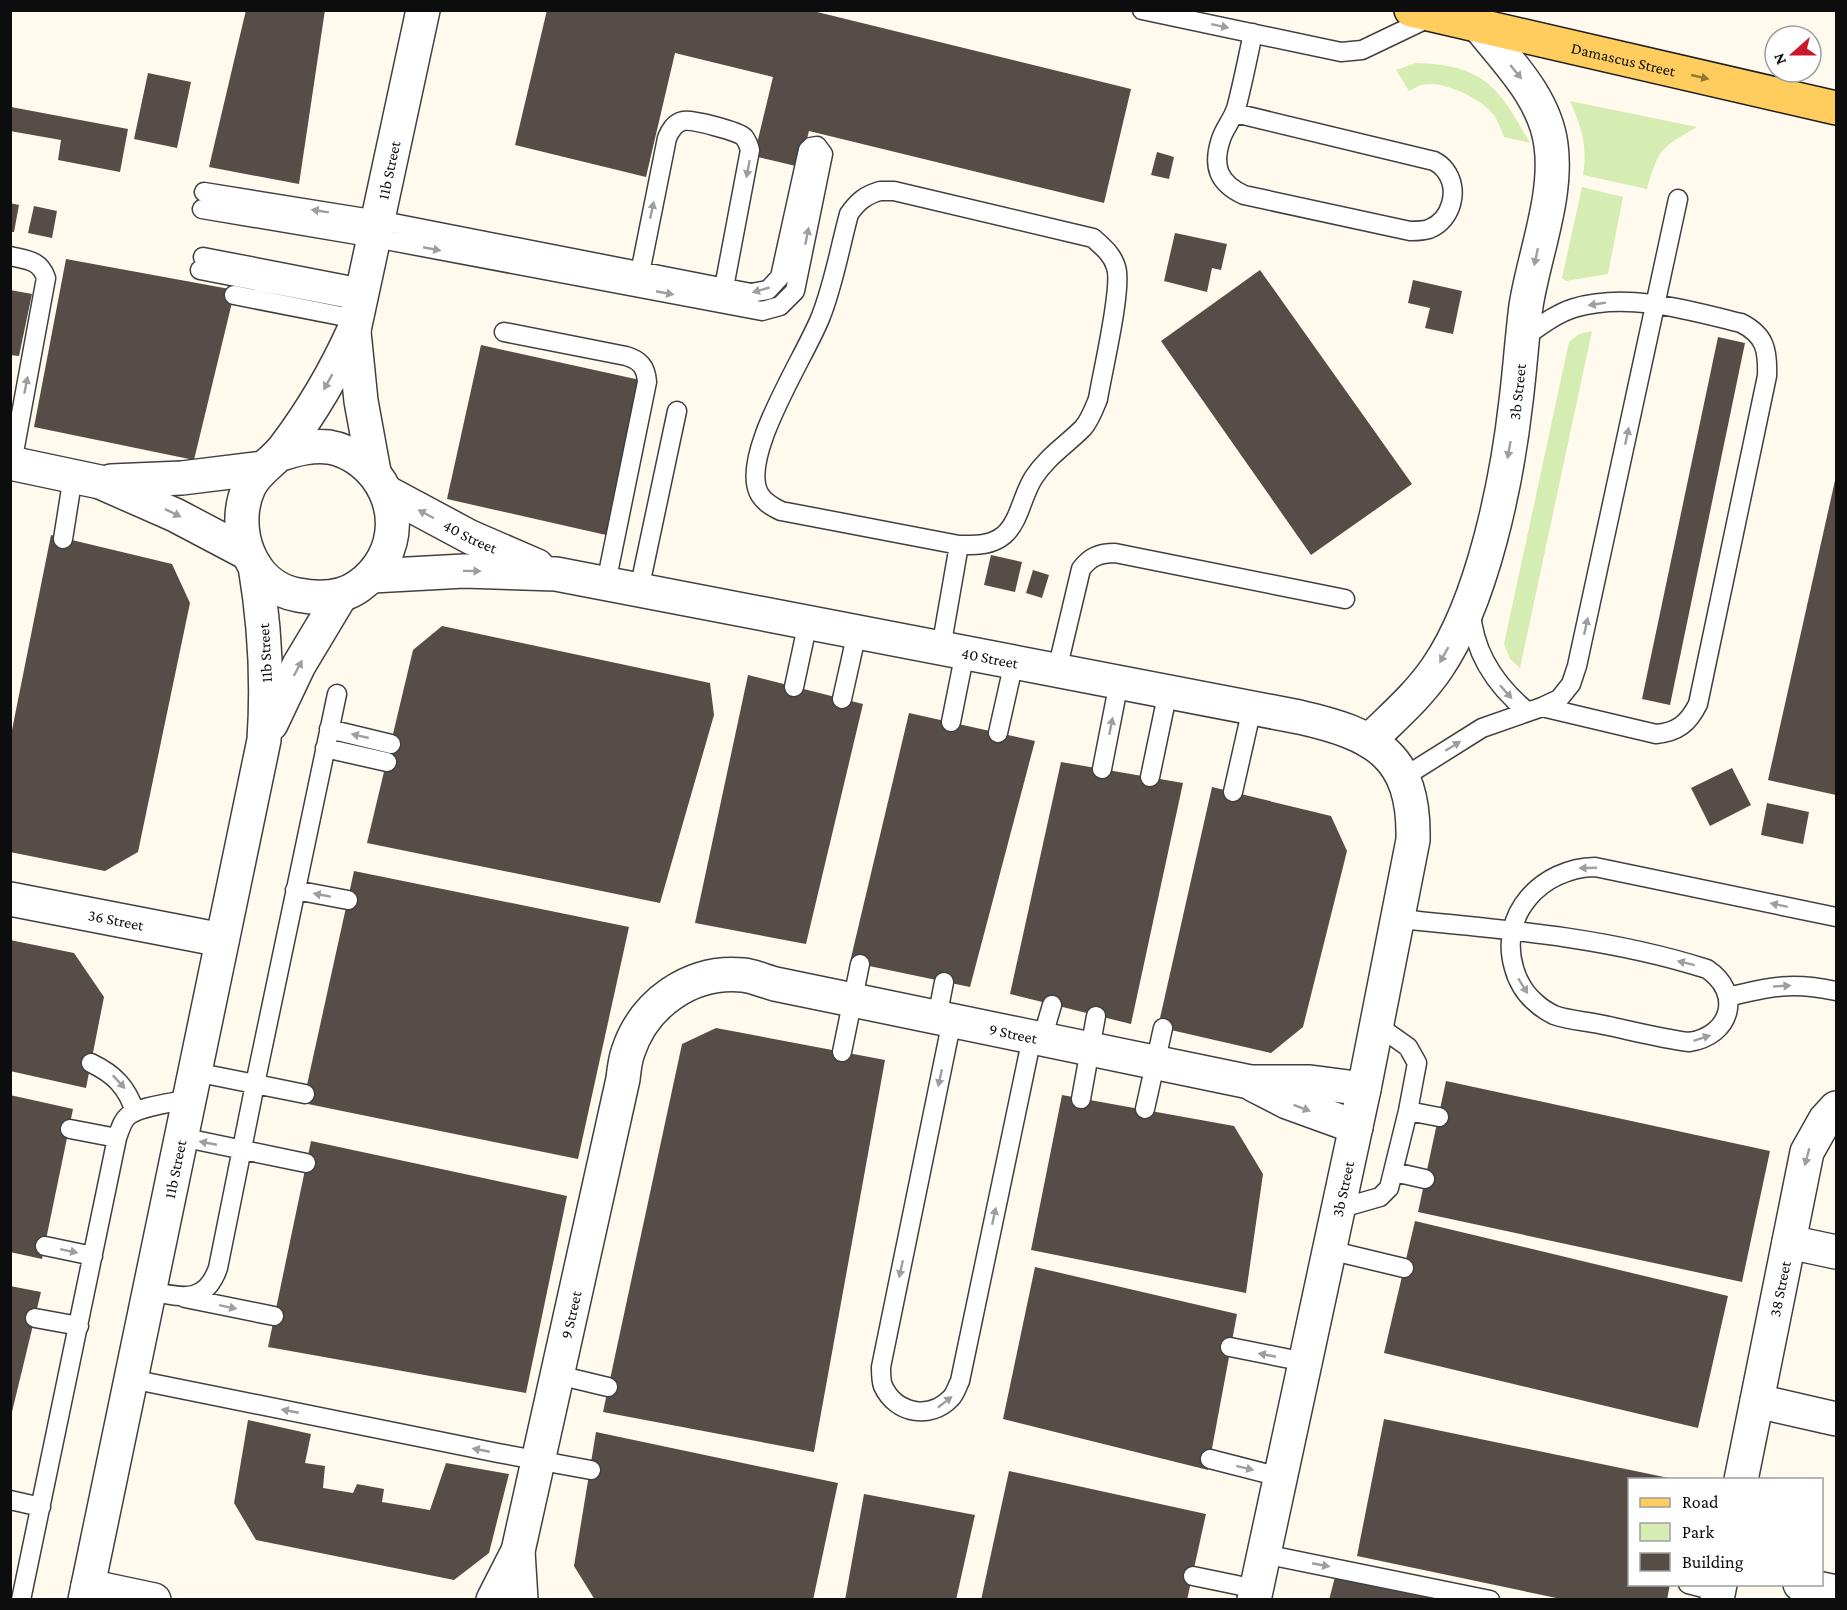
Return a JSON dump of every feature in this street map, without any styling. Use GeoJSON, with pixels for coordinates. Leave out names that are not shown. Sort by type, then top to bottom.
{"type":"FeatureCollection","features":[{"type":"Feature","properties":{"kind":"main road","name":"Damascus Street"},"geometry":{"type":"LineString","coordinates":[[1423,13],[1836,108]]}},
{"type":"Feature","properties":{"kind":"street","name":"11b Street"},"geometry":{"type":"LineString","coordinates":[[272,461],[321,394],[339,363],[358,310],[423,10]]}},
{"type":"Feature","properties":{"kind":"street","name":"3b Street"},"geometry":{"type":"LineString","coordinates":[[1369,741],[1414,696],[1438,667],[1470,601],[1486,553],[1507,461],[1527,304],[1548,202],[1552,167],[1551,145],[1546,124],[1527,85],[1480,27]]}},
{"type":"Feature","properties":{"kind":"street","name":"11b Street"},"geometry":{"type":"LineString","coordinates":[[358,310],[362,401],[381,482]]}},
{"type":"Feature","properties":{"kind":"street"},"geometry":{"type":"LineString","coordinates":[[11,463],[86,479],[175,514],[251,560],[272,584],[293,595],[317,599],[341,595],[357,587],[372,576],[385,557],[392,537],[393,515],[381,482],[354,456],[331,447],[305,447],[272,461],[182,478],[86,479]]}},
{"type":"Feature","properties":{"kind":"street"},"geometry":{"type":"LineString","coordinates":[[251,560],[241,531],[242,508],[249,486],[272,461]]}},
{"type":"Feature","properties":{"kind":"street","name":"40 Street"},"geometry":{"type":"LineString","coordinates":[[381,482],[470,537],[556,574]]}},
{"type":"Feature","properties":{"kind":"street","name":"11b Street"},"geometry":{"type":"LineString","coordinates":[[86,1593],[264,740],[267,696],[266,653],[262,609],[251,560]]}},
{"type":"Feature","properties":{"kind":"street","name":"40 Street"},"geometry":{"type":"LineString","coordinates":[[372,576],[464,571],[556,574],[1168,691],[1325,723],[1369,741],[1393,759],[1404,777]]}},
{"type":"Feature","properties":{"kind":"street","name":"11b Street"},"geometry":{"type":"LineString","coordinates":[[264,740],[299,665],[341,595]]}},
{"type":"Feature","properties":{"kind":"street","name":"3b Street"},"geometry":{"type":"LineString","coordinates":[[1255,1594],[1364,1089],[1413,840],[1412,801],[1404,777]]}},
{"type":"Feature","properties":{"kind":"street","name":"36 Street"},"geometry":{"type":"LineString","coordinates":[[10,898],[222,940]]}},
{"type":"Feature","properties":{"kind":"street","name":"9 Street"},"geometry":{"type":"LineString","coordinates":[[494,1599],[518,1551],[623,1079],[634,1055],[651,1033],[671,1015],[693,1001],[718,991],[774,984],[1250,1082],[1310,1082],[1364,1089]]}},
{"type":"Feature","properties":{"kind":"street","name":"9 Street"},"geometry":{"type":"LineString","coordinates":[[1250,1082],[1287,1102],[1356,1127]]}},
{"type":"Feature","properties":{"kind":"street","name":"38 Street"},"geometry":{"type":"LineString","coordinates":[[1741,1478],[1807,1152],[1825,1120],[1836,1108]]}},
{"type":"Feature","properties":{"kind":"street"},"geometry":{"type":"LineString","coordinates":[[1789,1242],[1836,1252]]}},
{"type":"Feature","properties":{"kind":"street"},"geometry":{"type":"LineString","coordinates":[[1757,1401],[1836,1419]]}},
{"type":"Feature","properties":{"kind":"street","name":"9 Street"},"geometry":{"type":"LineString","coordinates":[[518,1551],[522,1599]]}},
{"type":"Feature","properties":{"kind":"street"},"geometry":{"type":"LineString","coordinates":[[1809,1586],[1836,1592]]}},
{"type":"Feature","properties":{"kind":"street"},"geometry":{"type":"LineString","coordinates":[[86,1593],[153,1599]]}},
{"type":"Feature","properties":{"kind":"lane"},"geometry":{"type":"LineString","coordinates":[[1142,10],[1331,51],[1351,52],[1362,50],[1423,13]]}},
{"type":"Feature","properties":{"kind":"lane"},"geometry":{"type":"LineString","coordinates":[[1235,113],[1434,160],[1445,169],[1452,184],[1452,203],[1444,219],[1428,229],[1410,231],[1244,195],[1232,190],[1222,180],[1218,168],[1218,155],[1221,139],[1235,113],[1253,33]]}},
{"type":"Feature","properties":{"kind":"lane"},"geometry":{"type":"LineString","coordinates":[[639,279],[667,138],[675,124],[683,121],[692,122],[738,133],[744,138],[750,150],[723,296]]}},
{"type":"Feature","properties":{"kind":"lane"},"geometry":{"type":"LineString","coordinates":[[203,201],[376,229],[639,279],[723,296],[750,310],[772,309],[788,299],[795,291],[823,154],[817,146],[812,147],[807,155],[780,277],[768,290],[723,296]]}},
{"type":"Feature","properties":{"kind":"lane"},"geometry":{"type":"LineString","coordinates":[[880,191],[894,191],[1093,238],[1108,251],[1116,267],[1117,287],[1098,399],[1084,427],[1044,463],[1031,480],[1014,520],[1005,534],[983,545],[959,545],[781,511],[768,505],[759,494],[755,480],[755,467],[768,425],[822,315],[849,214],[857,203],[868,195],[880,191]]}},
{"type":"Feature","properties":{"kind":"lane"},"geometry":{"type":"LineString","coordinates":[[1404,777],[1482,728],[1535,710],[1559,699],[1571,684],[1577,666],[1678,199]]}},
{"type":"Feature","properties":{"kind":"lane"},"geometry":{"type":"LineString","coordinates":[[10,256],[34,261],[46,278],[11,463]]}},
{"type":"Feature","properties":{"kind":"lane"},"geometry":{"type":"LineString","coordinates":[[201,263],[358,310]]}},
{"type":"Feature","properties":{"kind":"lane"},"geometry":{"type":"LineString","coordinates":[[234,295],[358,310]]}},
{"type":"Feature","properties":{"kind":"lane"},"geometry":{"type":"LineString","coordinates":[[1470,601],[1472,627],[1480,652],[1492,675],[1508,696],[1535,710],[1656,734],[1670,733],[1682,727],[1692,717],[1698,704],[1767,376],[1768,361],[1764,345],[1755,330],[1741,323],[1628,302],[1599,302],[1572,309],[1547,321],[1523,338]]}},
{"type":"Feature","properties":{"kind":"lane"},"geometry":{"type":"LineString","coordinates":[[504,332],[626,356],[642,364],[646,373],[647,382],[606,584]]}},
{"type":"Feature","properties":{"kind":"lane"},"geometry":{"type":"LineString","coordinates":[[639,590],[677,411]]}},
{"type":"Feature","properties":{"kind":"lane"},"geometry":{"type":"LineString","coordinates":[[63,539],[86,479]]}},
{"type":"Feature","properties":{"kind":"lane"},"geometry":{"type":"LineString","coordinates":[[951,722],[959,545]]}},
{"type":"Feature","properties":{"kind":"lane"},"geometry":{"type":"LineString","coordinates":[[1057,670],[1082,569],[1096,555],[1115,553],[1345,599]]}},
{"type":"Feature","properties":{"kind":"lane"},"geometry":{"type":"LineString","coordinates":[[794,687],[808,622]]}},
{"type":"Feature","properties":{"kind":"lane"},"geometry":{"type":"LineString","coordinates":[[842,699],[857,632]]}},
{"type":"Feature","properties":{"kind":"lane"},"geometry":{"type":"LineString","coordinates":[[998,733],[1014,662]]}},
{"type":"Feature","properties":{"kind":"lane"},"geometry":{"type":"LineString","coordinates":[[1102,769],[1119,682]]}},
{"type":"Feature","properties":{"kind":"lane"},"geometry":{"type":"LineString","coordinates":[[1150,777],[1168,691]]}},
{"type":"Feature","properties":{"kind":"lane"},"geometry":{"type":"LineString","coordinates":[[183,1298],[195,1296],[214,1280],[337,694]]}},
{"type":"Feature","properties":{"kind":"lane"},"geometry":{"type":"LineString","coordinates":[[1233,792],[1252,708]]}},
{"type":"Feature","properties":{"kind":"lane"},"geometry":{"type":"LineString","coordinates":[[329,729],[391,744]]}},
{"type":"Feature","properties":{"kind":"lane"},"geometry":{"type":"LineString","coordinates":[[326,748],[387,762]]}},
{"type":"Feature","properties":{"kind":"lane"},"geometry":{"type":"LineString","coordinates":[[1398,919],[1511,930],[1586,940],[1707,969],[1717,975],[1725,985],[1729,1009],[1719,1029],[1710,1037],[1689,1042],[1554,1015],[1534,1002],[1516,975],[1510,955],[1511,930],[1527,899],[1536,889],[1558,874],[1583,867],[1608,869],[1836,917]]}},
{"type":"Feature","properties":{"kind":"lane"},"geometry":{"type":"LineString","coordinates":[[295,890],[348,900]]}},
{"type":"Feature","properties":{"kind":"lane"},"geometry":{"type":"LineString","coordinates":[[842,1052],[860,964]]}},
{"type":"Feature","properties":{"kind":"lane"},"geometry":{"type":"LineString","coordinates":[[944,981],[944,1019],[881,1367],[882,1384],[891,1400],[906,1410],[923,1413],[939,1408],[953,1396],[960,1381],[1037,1038],[1052,1005]]}},
{"type":"Feature","properties":{"kind":"lane"},"geometry":{"type":"LineString","coordinates":[[1728,997],[1768,987],[1787,985],[1836,991]]}},
{"type":"Feature","properties":{"kind":"lane"},"geometry":{"type":"LineString","coordinates":[[1081,1099],[1096,1016]]}},
{"type":"Feature","properties":{"kind":"lane"},"geometry":{"type":"LineString","coordinates":[[1338,1209],[1380,1197],[1389,1188],[1408,1111],[1416,1070],[1415,1057],[1408,1047],[1377,1025]]}},
{"type":"Feature","properties":{"kind":"lane"},"geometry":{"type":"LineString","coordinates":[[1145,1109],[1163,1028]]}},
{"type":"Feature","properties":{"kind":"lane"},"geometry":{"type":"LineString","coordinates":[[91,1063],[120,1082],[135,1112]]}},
{"type":"Feature","properties":{"kind":"lane"},"geometry":{"type":"LineString","coordinates":[[18,1591],[41,1507],[117,1138],[127,1117],[192,1086],[255,1084],[305,1094]]}},
{"type":"Feature","properties":{"kind":"lane"},"geometry":{"type":"LineString","coordinates":[[1408,1111],[1438,1117]]}},
{"type":"Feature","properties":{"kind":"lane"},"geometry":{"type":"LineString","coordinates":[[70,1129],[117,1138]]}},
{"type":"Feature","properties":{"kind":"lane"},"geometry":{"type":"LineString","coordinates":[[181,1137],[306,1163]]}},
{"type":"Feature","properties":{"kind":"lane"},"geometry":{"type":"LineString","coordinates":[[1394,1172],[1425,1179]]}},
{"type":"Feature","properties":{"kind":"lane"},"geometry":{"type":"LineString","coordinates":[[45,1246],[93,1256]]}},
{"type":"Feature","properties":{"kind":"lane"},"geometry":{"type":"LineString","coordinates":[[1329,1250],[1404,1268]]}},
{"type":"Feature","properties":{"kind":"lane"},"geometry":{"type":"LineString","coordinates":[[150,1291],[274,1316]]}},
{"type":"Feature","properties":{"kind":"lane"},"geometry":{"type":"LineString","coordinates":[[35,1318],[79,1326]]}},
{"type":"Feature","properties":{"kind":"lane"},"geometry":{"type":"LineString","coordinates":[[1230,1347],[1305,1362]]}},
{"type":"Feature","properties":{"kind":"lane"},"geometry":{"type":"LineString","coordinates":[[558,1375],[608,1387]]}},
{"type":"Feature","properties":{"kind":"lane"},"geometry":{"type":"LineString","coordinates":[[131,1379],[591,1470]]}},
{"type":"Feature","properties":{"kind":"lane"},"geometry":{"type":"LineString","coordinates":[[1210,1460],[1280,1477]]}},
{"type":"Feature","properties":{"kind":"lane"},"geometry":{"type":"LineString","coordinates":[[10,1500],[41,1507]]}},
{"type":"Feature","properties":{"kind":"lane"},"geometry":{"type":"LineString","coordinates":[[1264,1554],[1490,1599]]}},
{"type":"Feature","properties":{"kind":"lane"},"geometry":{"type":"LineString","coordinates":[[1193,1576],[1255,1594]]}},
{"type":"Feature","properties":{"kind":"green space"},"geometry":{"type":"Polygon","coordinates":[[[1416,63],[1458,68],[1474,74],[1487,83],[1509,107],[1530,143],[1504,137],[1495,117],[1488,109],[1461,92],[1430,84],[1420,85],[1409,91],[1396,70],[1416,63]]]}},
{"type":"Feature","properties":{"kind":"green space"},"geometry":{"type":"Polygon","coordinates":[[[1570,101],[1697,127],[1663,150],[1647,189],[1583,175],[1585,155],[1582,137],[1570,101]]]}},
{"type":"Feature","properties":{"kind":"green space"},"geometry":{"type":"Polygon","coordinates":[[[1582,187],[1623,197],[1608,274],[1566,281],[1562,278],[1582,187]]]}},
{"type":"Feature","properties":{"kind":"green space"},"geometry":{"type":"Polygon","coordinates":[[[1592,331],[1520,668],[1510,659],[1504,644],[1569,342],[1579,334],[1592,331]]]}},
{"type":"Feature","properties":{"kind":"building"},"geometry":{"type":"Polygon","coordinates":[[[246,10],[325,10],[299,184],[209,167],[246,10]]]}},
{"type":"Feature","properties":{"kind":"building"},"geometry":{"type":"Polygon","coordinates":[[[547,10],[809,10],[1131,89],[1104,203],[809,131],[800,167],[754,156],[773,77],[675,53],[646,177],[515,145],[547,10]]]}},
{"type":"Feature","properties":{"kind":"building"},"geometry":{"type":"Polygon","coordinates":[[[148,73],[191,82],[177,148],[134,139],[148,73]]]}},
{"type":"Feature","properties":{"kind":"building"},"geometry":{"type":"Polygon","coordinates":[[[11,107],[128,129],[120,172],[58,160],[61,140],[10,131],[11,107]]]}},
{"type":"Feature","properties":{"kind":"building"},"geometry":{"type":"Polygon","coordinates":[[[1157,152],[1174,157],[1169,179],[1151,175],[1157,152]]]}},
{"type":"Feature","properties":{"kind":"building"},"geometry":{"type":"Polygon","coordinates":[[[10,203],[19,205],[14,232],[10,232],[10,203]]]}},
{"type":"Feature","properties":{"kind":"building"},"geometry":{"type":"Polygon","coordinates":[[[34,206],[57,211],[52,238],[28,233],[34,206]]]}},
{"type":"Feature","properties":{"kind":"building"},"geometry":{"type":"Polygon","coordinates":[[[1175,233],[1227,244],[1221,270],[1212,268],[1207,292],[1164,281],[1175,233]]]}},
{"type":"Feature","properties":{"kind":"building"},"geometry":{"type":"Polygon","coordinates":[[[66,259],[235,290],[194,460],[34,427],[66,259]]]}},
{"type":"Feature","properties":{"kind":"building"},"geometry":{"type":"Polygon","coordinates":[[[1260,270],[1412,484],[1311,555],[1161,341],[1260,270]]]}},
{"type":"Feature","properties":{"kind":"building"},"geometry":{"type":"Polygon","coordinates":[[[1413,280],[1462,291],[1453,334],[1425,328],[1430,308],[1408,303],[1413,280]]]}},
{"type":"Feature","properties":{"kind":"building"},"geometry":{"type":"Polygon","coordinates":[[[10,290],[32,294],[19,356],[10,355],[10,290]]]}},
{"type":"Feature","properties":{"kind":"building"},"geometry":{"type":"Polygon","coordinates":[[[1718,337],[1745,343],[1670,705],[1642,699],[1718,337]]]}},
{"type":"Feature","properties":{"kind":"building"},"geometry":{"type":"Polygon","coordinates":[[[481,345],[640,380],[606,535],[447,499],[481,345]]]}},
{"type":"Feature","properties":{"kind":"building"},"geometry":{"type":"Polygon","coordinates":[[[1836,476],[1836,795],[1768,780],[1836,476]]]}},
{"type":"Feature","properties":{"kind":"building"},"geometry":{"type":"Polygon","coordinates":[[[51,535],[172,564],[190,603],[138,852],[105,871],[10,852],[10,740],[51,535]]]}},
{"type":"Feature","properties":{"kind":"building"},"geometry":{"type":"Polygon","coordinates":[[[991,555],[1022,562],[1015,592],[984,585],[991,555]]]}},
{"type":"Feature","properties":{"kind":"building"},"geometry":{"type":"Polygon","coordinates":[[[1033,570],[1049,575],[1042,598],[1026,593],[1033,570]]]}},
{"type":"Feature","properties":{"kind":"building"},"geometry":{"type":"Polygon","coordinates":[[[442,626],[710,683],[714,715],[660,903],[367,843],[413,650],[442,626]]]}},
{"type":"Feature","properties":{"kind":"building"},"geometry":{"type":"Polygon","coordinates":[[[748,675],[863,704],[806,944],[695,923],[748,675]]]}},
{"type":"Feature","properties":{"kind":"building"},"geometry":{"type":"Polygon","coordinates":[[[909,713],[1035,741],[970,987],[850,962],[909,713]]]}},
{"type":"Feature","properties":{"kind":"building"},"geometry":{"type":"Polygon","coordinates":[[[1061,762],[1183,783],[1131,1024],[1010,994],[1061,762]]]}},
{"type":"Feature","properties":{"kind":"building"},"geometry":{"type":"Polygon","coordinates":[[[1732,768],[1751,805],[1710,826],[1691,788],[1732,768]]]}},
{"type":"Feature","properties":{"kind":"building"},"geometry":{"type":"Polygon","coordinates":[[[1212,787],[1331,816],[1347,851],[1303,1027],[1271,1053],[1158,1027],[1212,787]]]}},
{"type":"Feature","properties":{"kind":"building"},"geometry":{"type":"Polygon","coordinates":[[[1767,803],[1809,812],[1803,844],[1761,835],[1767,803]]]}},
{"type":"Feature","properties":{"kind":"building"},"geometry":{"type":"Polygon","coordinates":[[[354,871],[629,927],[578,1159],[303,1103],[354,871]]]}},
{"type":"Feature","properties":{"kind":"building"},"geometry":{"type":"Polygon","coordinates":[[[10,940],[74,953],[104,997],[86,1088],[10,1071],[10,940]]]}},
{"type":"Feature","properties":{"kind":"building"},"geometry":{"type":"Polygon","coordinates":[[[716,1028],[885,1060],[814,1452],[603,1412],[682,1044],[716,1028]]]}},
{"type":"Feature","properties":{"kind":"building"},"geometry":{"type":"Polygon","coordinates":[[[1446,1081],[1770,1151],[1742,1282],[1418,1212],[1446,1081]]]}},
{"type":"Feature","properties":{"kind":"building"},"geometry":{"type":"Polygon","coordinates":[[[10,1095],[73,1109],[42,1259],[10,1252],[10,1095]]]}},
{"type":"Feature","properties":{"kind":"building"},"geometry":{"type":"Polygon","coordinates":[[[1062,1095],[1234,1126],[1263,1174],[1246,1293],[1031,1250],[1062,1095]]]}},
{"type":"Feature","properties":{"kind":"building"},"geometry":{"type":"Polygon","coordinates":[[[311,1141],[567,1196],[526,1393],[268,1347],[311,1141]]]}},
{"type":"Feature","properties":{"kind":"building"},"geometry":{"type":"Polygon","coordinates":[[[1415,1221],[1728,1296],[1698,1428],[1384,1353],[1415,1221]]]}},
{"type":"Feature","properties":{"kind":"building"},"geometry":{"type":"Polygon","coordinates":[[[1035,1267],[1237,1314],[1208,1470],[1003,1419],[1035,1267]]]}},
{"type":"Feature","properties":{"kind":"building"},"geometry":{"type":"Polygon","coordinates":[[[10,1286],[41,1292],[11,1416],[10,1416],[10,1286]]]}},
{"type":"Feature","properties":{"kind":"building"},"geometry":{"type":"Polygon","coordinates":[[[1384,1419],[1669,1478],[1628,1478],[1628,1586],[1670,1586],[1667,1600],[1566,1600],[1357,1556],[1384,1419]]]}},
{"type":"Feature","properties":{"kind":"building"},"geometry":{"type":"Polygon","coordinates":[[[248,1420],[311,1434],[305,1463],[325,1466],[323,1488],[353,1493],[357,1484],[384,1489],[382,1502],[430,1510],[446,1463],[509,1474],[489,1553],[454,1580],[256,1540],[234,1503],[248,1420]]]}},
{"type":"Feature","properties":{"kind":"building"},"geometry":{"type":"Polygon","coordinates":[[[596,1432],[838,1483],[813,1600],[595,1600],[574,1566],[596,1432]]]}},
{"type":"Feature","properties":{"kind":"building"},"geometry":{"type":"Polygon","coordinates":[[[1009,1471],[1206,1514],[1187,1600],[981,1600],[1009,1471]]]}},
{"type":"Feature","properties":{"kind":"building"},"geometry":{"type":"Polygon","coordinates":[[[864,1494],[975,1515],[956,1600],[845,1600],[864,1494]]]}},
{"type":"Feature","properties":{"kind":"building"},"geometry":{"type":"Polygon","coordinates":[[[1336,1573],[1456,1600],[1329,1600],[1336,1573]]]}}]}
